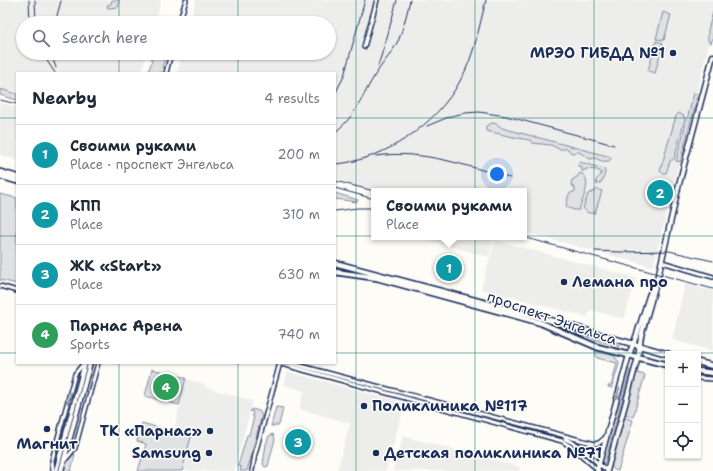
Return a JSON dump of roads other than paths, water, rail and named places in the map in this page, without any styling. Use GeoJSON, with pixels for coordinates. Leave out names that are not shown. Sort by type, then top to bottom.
{"type":"FeatureCollection","features":[{"type":"Feature","properties":{"kind":"main road"},"geometry":{"type":"LineString","coordinates":[[0,172],[16,177]]}},
{"type":"Feature","properties":{"kind":"main road"},"geometry":{"type":"LineString","coordinates":[[0,176],[16,181]]}},
{"type":"Feature","properties":{"kind":"main road","name":"проспект Энгельса"},"geometry":{"type":"LineString","coordinates":[[336,263],[542,318],[665,353]]}},
{"type":"Feature","properties":{"kind":"main road","name":"проспект Энгельса"},"geometry":{"type":"LineString","coordinates":[[336,272],[377,278],[520,317],[541,323],[597,347],[665,364]]}},
{"type":"Feature","properties":{"kind":"main road"},"geometry":{"type":"LineString","coordinates":[[701,363],[713,366]]}},
{"type":"Feature","properties":{"kind":"main road"},"geometry":{"type":"LineString","coordinates":[[701,371],[713,373]]}},
{"type":"Feature","properties":{"kind":"street"},"geometry":{"type":"LineString","coordinates":[[181,16],[186,0]]}},
{"type":"Feature","properties":{"kind":"street"},"geometry":{"type":"LineString","coordinates":[[364,47],[377,0]]}},
{"type":"Feature","properties":{"kind":"street"},"geometry":{"type":"LineString","coordinates":[[598,471],[629,355],[636,345],[662,262],[679,184],[713,56]]}},
{"type":"Feature","properties":{"kind":"street"},"geometry":{"type":"LineString","coordinates":[[166,72],[169,60]]}},
{"type":"Feature","properties":{"kind":"street"},"geometry":{"type":"LineString","coordinates":[[662,262],[713,277]]}},
{"type":"Feature","properties":{"kind":"street"},"geometry":{"type":"LineString","coordinates":[[0,286],[16,290]]}},
{"type":"Feature","properties":{"kind":"street"},"geometry":{"type":"LineString","coordinates":[[558,435],[576,444],[607,471],[638,357],[636,345]]}},
{"type":"Feature","properties":{"kind":"street"},"geometry":{"type":"LineString","coordinates":[[54,471],[84,364]]}},
{"type":"Feature","properties":{"kind":"street"},"geometry":{"type":"LineString","coordinates":[[61,471],[90,364]]}},
{"type":"Feature","properties":{"kind":"street"},"geometry":{"type":"LineString","coordinates":[[63,462],[75,448],[98,364]]}},
{"type":"Feature","properties":{"kind":"street"},"geometry":{"type":"LineString","coordinates":[[252,471],[255,454],[279,364]]}},
{"type":"Feature","properties":{"kind":"street"},"geometry":{"type":"LineString","coordinates":[[283,364],[562,441],[573,448],[598,471]]}},
{"type":"Feature","properties":{"kind":"street"},"geometry":{"type":"LineString","coordinates":[[294,364],[595,444],[599,443],[607,435]]}},
{"type":"Feature","properties":{"kind":"street"},"geometry":{"type":"LineString","coordinates":[[701,378],[713,379]]}},
{"type":"Feature","properties":{"kind":"railway"},"geometry":{"type":"LineString","coordinates":[[29,0],[30,16]]}},
{"type":"Feature","properties":{"kind":"railway"},"geometry":{"type":"LineString","coordinates":[[35,0],[36,16]]}},
{"type":"Feature","properties":{"kind":"railway"},"geometry":{"type":"LineString","coordinates":[[336,92],[344,76],[365,0]]}},
{"type":"Feature","properties":{"kind":"railway"},"geometry":{"type":"LineString","coordinates":[[378,66],[397,0]]}},
{"type":"Feature","properties":{"kind":"railway"},"geometry":{"type":"LineString","coordinates":[[336,131],[355,111],[373,78],[397,43],[404,24],[410,0]]}},
{"type":"Feature","properties":{"kind":"railway"},"geometry":{"type":"LineString","coordinates":[[336,164],[372,156],[390,148],[407,138],[438,112],[450,97],[465,72],[476,42],[486,0]]}},
{"type":"Feature","properties":{"kind":"railway"},"geometry":{"type":"LineString","coordinates":[[57,16],[61,1]]}},
{"type":"Feature","properties":{"kind":"railway"},"geometry":{"type":"LineString","coordinates":[[47,60],[54,72]]}},
{"type":"Feature","properties":{"kind":"railway"},"geometry":{"type":"LineString","coordinates":[[53,60],[56,68]]}},
{"type":"Feature","properties":{"kind":"railway"},"geometry":{"type":"LineString","coordinates":[[0,100],[16,104]]}},
{"type":"Feature","properties":{"kind":"railway"},"geometry":{"type":"LineString","coordinates":[[427,126],[451,116],[479,112],[506,116],[614,145]]}},
{"type":"Feature","properties":{"kind":"railway"},"geometry":{"type":"LineString","coordinates":[[376,156],[393,154],[427,157],[460,164],[510,178]]}},
{"type":"Feature","properties":{"kind":"railway"},"geometry":{"type":"LineString","coordinates":[[336,181],[371,190]]}},
{"type":"Feature","properties":{"kind":"railway"},"geometry":{"type":"LineString","coordinates":[[336,188],[371,198]]}},
{"type":"Feature","properties":{"kind":"railway"},"geometry":{"type":"LineString","coordinates":[[336,211],[371,208]]}},
{"type":"Feature","properties":{"kind":"railway"},"geometry":{"type":"LineString","coordinates":[[527,238],[713,289]]}},
{"type":"Feature","properties":{"kind":"railway"},"geometry":{"type":"LineString","coordinates":[[595,251],[669,251],[713,261]]}},
{"type":"Feature","properties":{"kind":"place","name":"МРЭО ГИБДД №1"},"geometry":{"type":"Point","coordinates":[673,53]}},
{"type":"Feature","properties":{"kind":"place","name":"КПП"},"geometry":{"type":"Point","coordinates":[660,193]}},
{"type":"Feature","properties":{"kind":"place","name":"Своими руками"},"geometry":{"type":"Point","coordinates":[449,268]}},
{"type":"Feature","properties":{"kind":"place","name":"Лемана про"},"geometry":{"type":"Point","coordinates":[564,282]}},
{"type":"Feature","properties":{"kind":"place","name":"Парнас Арена"},"geometry":{"type":"Point","coordinates":[166,387]}},
{"type":"Feature","properties":{"kind":"place","name":"Поликлиника №117"},"geometry":{"type":"Point","coordinates":[364,406]}},
{"type":"Feature","properties":{"kind":"place","name":"Магнит"},"geometry":{"type":"Point","coordinates":[47,429]}},
{"type":"Feature","properties":{"kind":"place","name":"ТК «Парнас»"},"geometry":{"type":"Point","coordinates":[210,431]}},
{"type":"Feature","properties":{"kind":"place","name":"ЖК «Start»"},"geometry":{"type":"Point","coordinates":[298,442]}},
{"type":"Feature","properties":{"kind":"place","name":"Samsung"},"geometry":{"type":"Point","coordinates":[209,453]}},
{"type":"Feature","properties":{"kind":"place","name":"Детская поликлиника №71"},"geometry":{"type":"Point","coordinates":[376,453]}}]}
